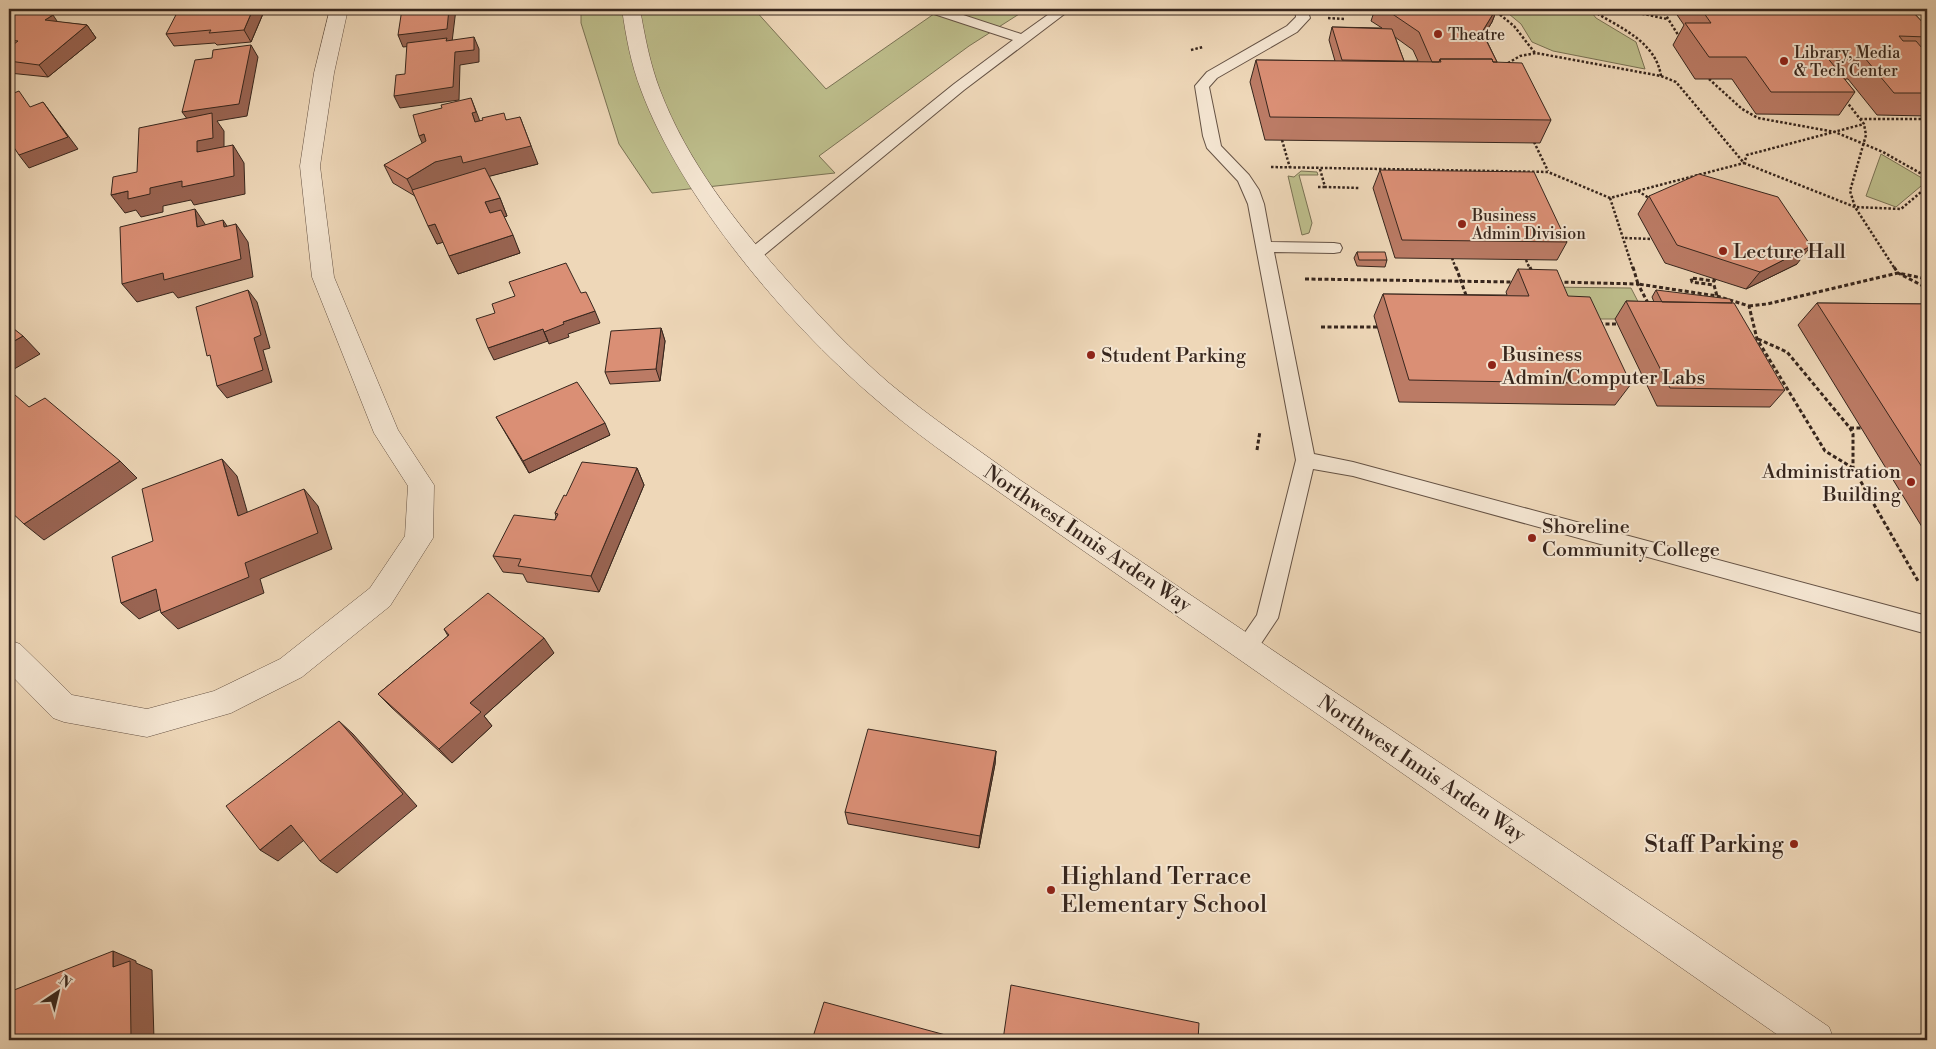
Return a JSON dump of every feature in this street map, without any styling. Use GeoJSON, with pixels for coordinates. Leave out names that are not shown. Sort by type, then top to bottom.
{"type":"FeatureCollection","features":[{"type":"Feature","properties":{"kind":"street"},"geometry":{"type":"LineString","coordinates":[[9,653],[64,708],[147,723],[220,703],[291,668],[380,597],[419,538],[421,485],[387,433],[323,277],[310,166],[324,73],[340,9]]}},
{"type":"Feature","properties":{"kind":"street","name":"Northwest Innis Arden Way"},"geometry":{"type":"LineString","coordinates":[[631,9],[634,30],[650,86],[674,142],[705,192],[752,256],[831,344],[863,375],[909,413],[1011,487],[1682,946],[1816,1040]]}},
{"type":"Feature","properties":{"kind":"lane"},"geometry":{"type":"LineString","coordinates":[[933,9],[1022,39]]}},
{"type":"Feature","properties":{"kind":"lane"},"geometry":{"type":"LineString","coordinates":[[752,256],[958,87],[1064,9]]}},
{"type":"Feature","properties":{"kind":"lane"},"geometry":{"type":"LineString","coordinates":[[1246,647],[1267,618],[1306,460],[1265,246],[1252,190],[1233,166],[1214,148],[1210,136],[1202,86],[1212,75],[1292,29],[1303,18],[1301,9]]}},
{"type":"Feature","properties":{"kind":"lane"},"geometry":{"type":"LineString","coordinates":[[1265,246],[1334,248]]}},
{"type":"Feature","properties":{"kind":"lane"},"geometry":{"type":"LineString","coordinates":[[1306,460],[1363,471],[1927,625]]}},
{"type":"Feature","properties":{"kind":"path"},"geometry":{"type":"LineString","coordinates":[[1493,9],[1514,26],[1536,53]]}},
{"type":"Feature","properties":{"kind":"path"},"geometry":{"type":"LineString","coordinates":[[1597,9],[1598,14],[1642,40],[1660,69],[1661,76]]}},
{"type":"Feature","properties":{"kind":"path"},"geometry":{"type":"LineString","coordinates":[[1620,9],[1667,19]]}},
{"type":"Feature","properties":{"kind":"path"},"geometry":{"type":"LineString","coordinates":[[1662,9],[1681,39]]}},
{"type":"Feature","properties":{"kind":"path"},"geometry":{"type":"LineString","coordinates":[[1502,63],[1510,63],[1520,56],[1536,53],[1661,76],[1676,82],[1744,163],[1855,207],[1901,209],[1927,187]]}},
{"type":"Feature","properties":{"kind":"path"},"geometry":{"type":"LineString","coordinates":[[1709,79],[1742,109],[1758,118],[1834,132],[1865,144],[1927,178]]}},
{"type":"Feature","properties":{"kind":"path"},"geometry":{"type":"LineString","coordinates":[[1843,97],[1864,124],[1866,135],[1865,144],[1850,190],[1855,207],[1898,273],[1927,288]]}},
{"type":"Feature","properties":{"kind":"path"},"geometry":{"type":"LineString","coordinates":[[1860,118],[1927,119]]}},
{"type":"Feature","properties":{"kind":"path"},"geometry":{"type":"LineString","coordinates":[[1744,163],[1747,155],[1864,124]]}},
{"type":"Feature","properties":{"kind":"path"},"geometry":{"type":"LineString","coordinates":[[1282,140],[1290,168]]}},
{"type":"Feature","properties":{"kind":"path"},"geometry":{"type":"LineString","coordinates":[[1534,142],[1548,172]]}},
{"type":"Feature","properties":{"kind":"path"},"geometry":{"type":"LineString","coordinates":[[1233,166],[1548,172],[1565,177],[1593,194],[1610,198],[1744,163]]}},
{"type":"Feature","properties":{"kind":"path"},"geometry":{"type":"LineString","coordinates":[[1320,169],[1325,187]]}},
{"type":"Feature","properties":{"kind":"path"},"geometry":{"type":"LineString","coordinates":[[1420,170],[1422,176]]}},
{"type":"Feature","properties":{"kind":"path"},"geometry":{"type":"LineString","coordinates":[[1489,171],[1491,177]]}},
{"type":"Feature","properties":{"kind":"path"},"geometry":{"type":"LineString","coordinates":[[1318,187],[1360,188]]}},
{"type":"Feature","properties":{"kind":"path"},"geometry":{"type":"LineString","coordinates":[[1638,190],[1659,205]]}},
{"type":"Feature","properties":{"kind":"path"},"geometry":{"type":"LineString","coordinates":[[1610,198],[1625,238],[1638,284],[1653,312]]}},
{"type":"Feature","properties":{"kind":"path"},"geometry":{"type":"LineString","coordinates":[[1625,238],[1651,239]]}},
{"type":"Feature","properties":{"kind":"path"},"geometry":{"type":"LineString","coordinates":[[1452,258],[1468,299]]}},
{"type":"Feature","properties":{"kind":"path"},"geometry":{"type":"LineString","coordinates":[[1526,260],[1533,274]]}},
{"type":"Feature","properties":{"kind":"path"},"geometry":{"type":"LineString","coordinates":[[1554,282],[1638,284],[1716,296],[1749,306],[1786,300],[1898,273],[1927,279]]}},
{"type":"Feature","properties":{"kind":"path"},"geometry":{"type":"LineString","coordinates":[[1715,280],[1691,278],[1692,282],[1714,285],[1716,296]]}},
{"type":"Feature","properties":{"kind":"path"},"geometry":{"type":"LineString","coordinates":[[1305,279],[1517,282]]}},
{"type":"Feature","properties":{"kind":"path"},"geometry":{"type":"LineString","coordinates":[[1749,306],[1757,339],[1825,451],[1853,468],[1918,581]]}},
{"type":"Feature","properties":{"kind":"path"},"geometry":{"type":"LineString","coordinates":[[1598,324],[1617,324]]}},
{"type":"Feature","properties":{"kind":"path"},"geometry":{"type":"LineString","coordinates":[[1321,327],[1377,327]]}},
{"type":"Feature","properties":{"kind":"path"},"geometry":{"type":"LineString","coordinates":[[1757,339],[1787,352],[1850,428],[1853,434],[1853,468]]}},
{"type":"Feature","properties":{"kind":"path"},"geometry":{"type":"LineString","coordinates":[[1850,428],[1861,428]]}},
{"type":"Feature","properties":{"kind":"path"},"geometry":{"type":"LineString","coordinates":[[1257,450],[1260,431]]}},
{"type":"Feature","properties":{"kind":"green space"},"geometry":{"type":"Polygon","coordinates":[[[581,9],[754,9],[826,89],[941,9],[1027,9],[969,46],[819,156],[835,173],[652,193],[619,144],[581,23],[581,9]]]}},
{"type":"Feature","properties":{"kind":"green space"},"geometry":{"type":"Polygon","coordinates":[[[1503,9],[1589,9],[1596,18],[1636,42],[1645,69],[1553,51],[1532,42],[1521,24],[1503,9]]]}},
{"type":"Feature","properties":{"kind":"green space"},"geometry":{"type":"Polygon","coordinates":[[[1881,154],[1927,181],[1896,207],[1866,196],[1881,154]]]}},
{"type":"Feature","properties":{"kind":"green space"},"geometry":{"type":"Polygon","coordinates":[[[1301,171],[1317,172],[1318,175],[1299,175],[1312,223],[1309,233],[1302,235],[1288,176],[1294,177],[1301,171]]]}},
{"type":"Feature","properties":{"kind":"green space"},"geometry":{"type":"Polygon","coordinates":[[[1541,287],[1631,288],[1647,319],[1555,319],[1541,287]]]}},
{"type":"Feature","properties":{"kind":"building"},"geometry":{"type":"Polygon","coordinates":[[[179,9],[253,9],[244,30],[209,33],[211,30],[166,34],[179,9]]]}},
{"type":"Feature","properties":{"kind":"building"},"geometry":{"type":"Polygon","coordinates":[[[402,9],[449,9],[447,29],[398,35],[402,9]]]}},
{"type":"Feature","properties":{"kind":"building"},"geometry":{"type":"Polygon","coordinates":[[[1385,9],[1496,9],[1482,32],[1497,62],[1493,62],[1492,59],[1440,59],[1439,62],[1432,62],[1419,32],[1385,9]]]}},
{"type":"Feature","properties":{"kind":"building","name":"Library, Media & Tech Center"},"geometry":{"type":"Polygon","coordinates":[[[1701,9],[1910,9],[1927,27],[1927,37],[1899,36],[1903,41],[1916,41],[1922,48],[1927,48],[1927,93],[1894,93],[1864,57],[1856,57],[1859,60],[1836,60],[1833,56],[1826,56],[1855,92],[1771,92],[1746,57],[1709,57],[1685,23],[1711,23],[1701,9]]]}},
{"type":"Feature","properties":{"kind":"building"},"geometry":{"type":"Polygon","coordinates":[[[17,11],[53,15],[45,20],[87,25],[39,65],[9,61],[9,48],[18,41],[9,40],[9,17],[17,11]]]}},
{"type":"Feature","properties":{"kind":"building"},"geometry":{"type":"Polygon","coordinates":[[[1332,27],[1392,29],[1404,61],[1342,60],[1332,27]]]}},
{"type":"Feature","properties":{"kind":"building"},"geometry":{"type":"Polygon","coordinates":[[[474,37],[474,50],[455,52],[453,87],[394,96],[396,75],[405,74],[407,43],[474,37]]]}},
{"type":"Feature","properties":{"kind":"building"},"geometry":{"type":"Polygon","coordinates":[[[251,45],[239,104],[182,112],[195,60],[212,58],[213,50],[251,45]]]}},
{"type":"Feature","properties":{"kind":"building"},"geometry":{"type":"Polygon","coordinates":[[[1440,59],[1492,59],[1493,62],[1522,63],[1551,120],[1270,117],[1256,60],[1441,62],[1440,59]]]}},
{"type":"Feature","properties":{"kind":"building"},"geometry":{"type":"Polygon","coordinates":[[[19,91],[30,107],[43,102],[68,137],[19,155],[9,140],[9,95],[19,91]]]}},
{"type":"Feature","properties":{"kind":"building"},"geometry":{"type":"Polygon","coordinates":[[[471,98],[476,112],[472,113],[475,122],[483,120],[482,118],[504,113],[506,120],[520,117],[531,146],[463,163],[461,156],[435,162],[407,179],[384,165],[426,141],[424,134],[419,136],[413,115],[442,108],[441,105],[471,98]]]}},
{"type":"Feature","properties":{"kind":"building"},"geometry":{"type":"Polygon","coordinates":[[[212,113],[213,138],[197,141],[197,152],[233,145],[234,176],[182,187],[182,181],[150,188],[150,194],[128,199],[128,191],[111,195],[113,177],[137,172],[139,128],[212,113]]]}},
{"type":"Feature","properties":{"kind":"building"},"geometry":{"type":"Polygon","coordinates":[[[485,168],[500,198],[485,202],[490,213],[501,210],[513,235],[449,256],[435,224],[428,226],[412,190],[485,168]]]}},
{"type":"Feature","properties":{"kind":"building","name":"Business Admin Division"},"geometry":{"type":"Polygon","coordinates":[[[1380,170],[1534,172],[1567,242],[1402,240],[1380,170]]]}},
{"type":"Feature","properties":{"kind":"building","name":"Lecture Hall"},"geometry":{"type":"Polygon","coordinates":[[[1699,174],[1778,197],[1811,246],[1760,272],[1677,245],[1649,196],[1699,174]]]}},
{"type":"Feature","properties":{"kind":"building"},"geometry":{"type":"Polygon","coordinates":[[[195,209],[197,227],[223,220],[224,227],[236,224],[241,259],[164,280],[163,273],[122,284],[120,227],[195,209]]]}},
{"type":"Feature","properties":{"kind":"building"},"geometry":{"type":"Polygon","coordinates":[[[1357,252],[1385,252],[1387,260],[1359,260],[1357,252]]]}},
{"type":"Feature","properties":{"kind":"building"},"geometry":{"type":"Polygon","coordinates":[[[566,263],[581,293],[586,292],[595,311],[563,322],[564,324],[544,332],[543,329],[488,348],[476,319],[495,313],[492,304],[515,296],[509,282],[566,263]]]}},
{"type":"Feature","properties":{"kind":"building","name":"Business Admin/Computer Labs"},"geometry":{"type":"Polygon","coordinates":[[[1518,269],[1557,270],[1568,296],[1590,297],[1631,384],[1409,380],[1383,294],[1529,296],[1518,269]]]}},
{"type":"Feature","properties":{"kind":"building"},"geometry":{"type":"Polygon","coordinates":[[[248,290],[261,335],[254,338],[263,370],[217,386],[210,355],[207,356],[196,307],[248,290]]]}},
{"type":"Feature","properties":{"kind":"building"},"geometry":{"type":"Polygon","coordinates":[[[1656,290],[1730,299],[1732,303],[1662,302],[1656,290]]]}},
{"type":"Feature","properties":{"kind":"building"},"geometry":{"type":"Polygon","coordinates":[[[1626,301],[1734,303],[1785,390],[1670,388],[1626,301]]]}},
{"type":"Feature","properties":{"kind":"building"},"geometry":{"type":"Polygon","coordinates":[[[1817,303],[1927,304],[1927,475],[1817,303]]]}},
{"type":"Feature","properties":{"kind":"building"},"geometry":{"type":"Polygon","coordinates":[[[9,325],[23,336],[9,344],[9,325]]]}},
{"type":"Feature","properties":{"kind":"building"},"geometry":{"type":"Polygon","coordinates":[[[661,328],[656,369],[605,372],[611,331],[661,328]]]}},
{"type":"Feature","properties":{"kind":"building"},"geometry":{"type":"Polygon","coordinates":[[[577,382],[605,423],[523,461],[496,417],[577,382]]]}},
{"type":"Feature","properties":{"kind":"building"},"geometry":{"type":"Polygon","coordinates":[[[15,395],[29,407],[45,398],[120,461],[24,524],[9,510],[9,399],[15,395]]]}},
{"type":"Feature","properties":{"kind":"building"},"geometry":{"type":"Polygon","coordinates":[[[222,459],[238,516],[304,489],[318,533],[245,563],[249,577],[161,613],[156,589],[121,603],[112,557],[153,541],[142,489],[222,459]]]}},
{"type":"Feature","properties":{"kind":"building"},"geometry":{"type":"Polygon","coordinates":[[[582,462],[637,468],[591,576],[518,566],[521,559],[493,556],[514,515],[555,520],[558,514],[555,513],[564,495],[566,496],[582,462]]]}},
{"type":"Feature","properties":{"kind":"building"},"geometry":{"type":"Polygon","coordinates":[[[488,593],[544,638],[470,703],[481,712],[439,749],[378,694],[449,635],[444,629],[488,593]]]}},
{"type":"Feature","properties":{"kind":"building"},"geometry":{"type":"Polygon","coordinates":[[[339,721],[403,794],[320,861],[291,825],[260,850],[226,806],[339,721]]]}},
{"type":"Feature","properties":{"kind":"building"},"geometry":{"type":"Polygon","coordinates":[[[868,729],[996,751],[980,836],[845,812],[868,729]]]}},
{"type":"Feature","properties":{"kind":"building"},"geometry":{"type":"Polygon","coordinates":[[[113,951],[113,967],[130,961],[131,1037],[123,1040],[9,1040],[9,992],[113,951]]]}},
{"type":"Feature","properties":{"kind":"building"},"geometry":{"type":"Polygon","coordinates":[[[1011,985],[1199,1023],[1198,1040],[1003,1040],[1011,985]]]}},
{"type":"Feature","properties":{"kind":"building"},"geometry":{"type":"Polygon","coordinates":[[[824,1002],[964,1040],[812,1040],[824,1002]]]}},
{"type":"Feature","properties":{"kind":"place","name":"Theatre"},"geometry":{"type":"Point","coordinates":[1438,34]}},
{"type":"Feature","properties":{"kind":"place","name":"Library, Media & Tech Center"},"geometry":{"type":"Point","coordinates":[1784,61]}},
{"type":"Feature","properties":{"kind":"place","name":"Business Admin Division"},"geometry":{"type":"Point","coordinates":[1462,224]}},
{"type":"Feature","properties":{"kind":"place","name":"Lecture Hall"},"geometry":{"type":"Point","coordinates":[1723,251]}},
{"type":"Feature","properties":{"kind":"place","name":"Student Parking"},"geometry":{"type":"Point","coordinates":[1091,355]}},
{"type":"Feature","properties":{"kind":"place","name":"Business Admin/Computer Labs"},"geometry":{"type":"Point","coordinates":[1492,365]}},
{"type":"Feature","properties":{"kind":"place","name":"Administration Building"},"geometry":{"type":"Point","coordinates":[1911,482]}},
{"type":"Feature","properties":{"kind":"place","name":"Shoreline Community College"},"geometry":{"type":"Point","coordinates":[1532,538]}},
{"type":"Feature","properties":{"kind":"place","name":"Staff Parking"},"geometry":{"type":"Point","coordinates":[1794,844]}},
{"type":"Feature","properties":{"kind":"place","name":"Highland Terrace Elementary School"},"geometry":{"type":"Point","coordinates":[1051,890]}}]}
